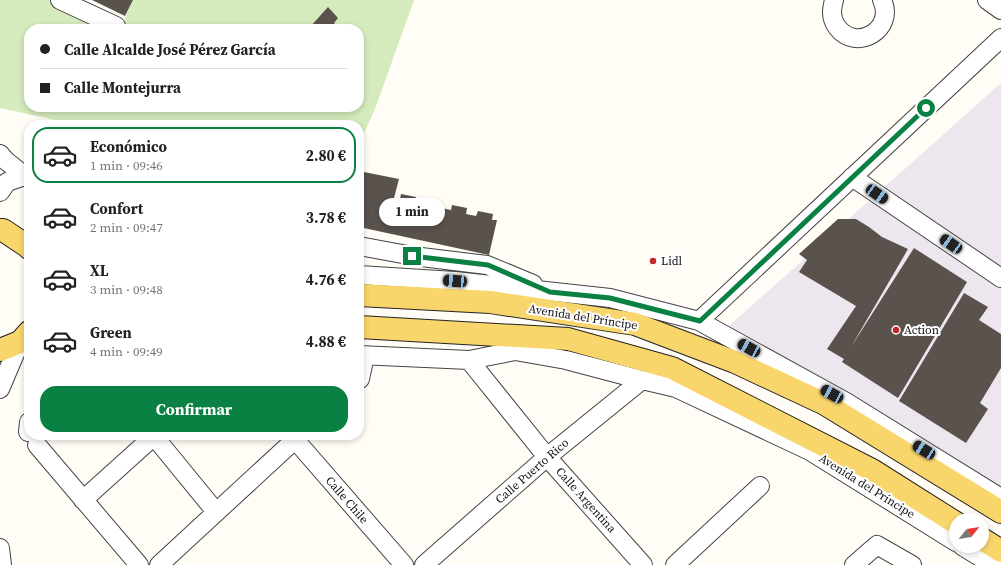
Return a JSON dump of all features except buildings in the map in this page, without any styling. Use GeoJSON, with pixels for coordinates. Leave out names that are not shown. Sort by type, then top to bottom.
{"type":"FeatureCollection","features":[{"type":"Feature","properties":{"kind":"main road"},"geometry":{"type":"LineString","coordinates":[[1,227],[24,244]]}},
{"type":"Feature","properties":{"kind":"main road","name":"Avenida del Príncipe"},"geometry":{"type":"LineString","coordinates":[[364,295],[490,302],[635,324],[735,362],[825,404],[1001,512]]}},
{"type":"Feature","properties":{"kind":"main road","name":"Avenida del Príncipe"},"geometry":{"type":"LineString","coordinates":[[364,327],[568,338],[672,368],[872,470],[949,519]]}},
{"type":"Feature","properties":{"kind":"main road"},"geometry":{"type":"LineString","coordinates":[[0,350],[24,338]]}},
{"type":"Feature","properties":{"kind":"main road"},"geometry":{"type":"LineString","coordinates":[[989,543],[1001,551]]}},
{"type":"Feature","properties":{"kind":"street"},"geometry":{"type":"LineString","coordinates":[[60,0],[112,24]]}},
{"type":"Feature","properties":{"kind":"street"},"geometry":{"type":"LineString","coordinates":[[834,0],[832,13],[834,22],[840,31],[848,36],[862,38],[871,35],[878,30],[883,23],[885,14],[882,0]]}},
{"type":"Feature","properties":{"kind":"street"},"geometry":{"type":"LineString","coordinates":[[987,0],[1001,10]]}},
{"type":"Feature","properties":{"kind":"street"},"geometry":{"type":"LineString","coordinates":[[700,321],[1001,38]]}},
{"type":"Feature","properties":{"kind":"street"},"geometry":{"type":"LineString","coordinates":[[0,154],[5,160],[24,174]]}},
{"type":"Feature","properties":{"kind":"street"},"geometry":{"type":"LineString","coordinates":[[0,192],[7,182],[24,177]]}},
{"type":"Feature","properties":{"kind":"street"},"geometry":{"type":"LineString","coordinates":[[852,177],[1001,278]]}},
{"type":"Feature","properties":{"kind":"street"},"geometry":{"type":"LineString","coordinates":[[364,247],[412,256],[488,265],[550,292]]}},
{"type":"Feature","properties":{"kind":"street","name":"Avenida del Príncipe"},"geometry":{"type":"LineString","coordinates":[[364,275],[455,281],[610,298],[700,321],[846,402],[1001,498]]}},
{"type":"Feature","properties":{"kind":"street"},"geometry":{"type":"LineString","coordinates":[[0,389],[24,341]]}},
{"type":"Feature","properties":{"kind":"street","name":"Avenida del Príncipe"},"geometry":{"type":"LineString","coordinates":[[364,356],[469,360],[515,351],[566,360],[676,388],[810,450],[949,538]]}},
{"type":"Feature","properties":{"kind":"street","name":"Calle Argentina"},"geometry":{"type":"LineString","coordinates":[[469,360],[547,457],[643,565]]}},
{"type":"Feature","properties":{"kind":"street","name":"Calle Puerto Rico"},"geometry":{"type":"LineString","coordinates":[[424,565],[547,457],[642,380]]}},
{"type":"Feature","properties":{"kind":"street"},"geometry":{"type":"LineString","coordinates":[[36,440],[83,500],[139,565]]}},
{"type":"Feature","properties":{"kind":"street"},"geometry":{"type":"LineString","coordinates":[[83,500],[148,440]]}},
{"type":"Feature","properties":{"kind":"street"},"geometry":{"type":"LineString","coordinates":[[157,440],[216,512]]}},
{"type":"Feature","properties":{"kind":"street"},"geometry":{"type":"LineString","coordinates":[[159,565],[292,440]]}},
{"type":"Feature","properties":{"kind":"street","name":"Calle Chile"},"geometry":{"type":"LineString","coordinates":[[298,440],[404,565]]}},
{"type":"Feature","properties":{"kind":"street"},"geometry":{"type":"LineString","coordinates":[[676,565],[760,486]]}},
{"type":"Feature","properties":{"kind":"street"},"geometry":{"type":"LineString","coordinates":[[854,565],[877,545],[912,565]]}},
{"type":"Feature","properties":{"kind":"street"},"geometry":{"type":"LineString","coordinates":[[973,553],[993,565]]}},
{"type":"Feature","properties":{"kind":"shaded area"},"geometry":{"type":"Polygon","coordinates":[[[1001,83],[1001,501],[721,333],[1001,83]]]}},
{"type":"Feature","properties":{"kind":"green space"},"geometry":{"type":"Polygon","coordinates":[[[0,0],[50,0],[96,24],[24,24],[24,112],[364,112],[364,24],[122,24],[133,0],[414,0],[375,109],[364,133],[364,120],[56,120],[0,108],[0,0]]]}},
{"type":"Feature","properties":{"kind":"place","name":"Lidl"},"geometry":{"type":"Point","coordinates":[653,261]}},
{"type":"Feature","properties":{"kind":"place","name":"Action"},"geometry":{"type":"Point","coordinates":[896,330]}},
{"type":"Feature","properties":{"kind":"route"},"geometry":{"type":"LineString","coordinates":[[412,256],[488,265],[550,292],[610,298],[700,321],[926,108]]}}]}
